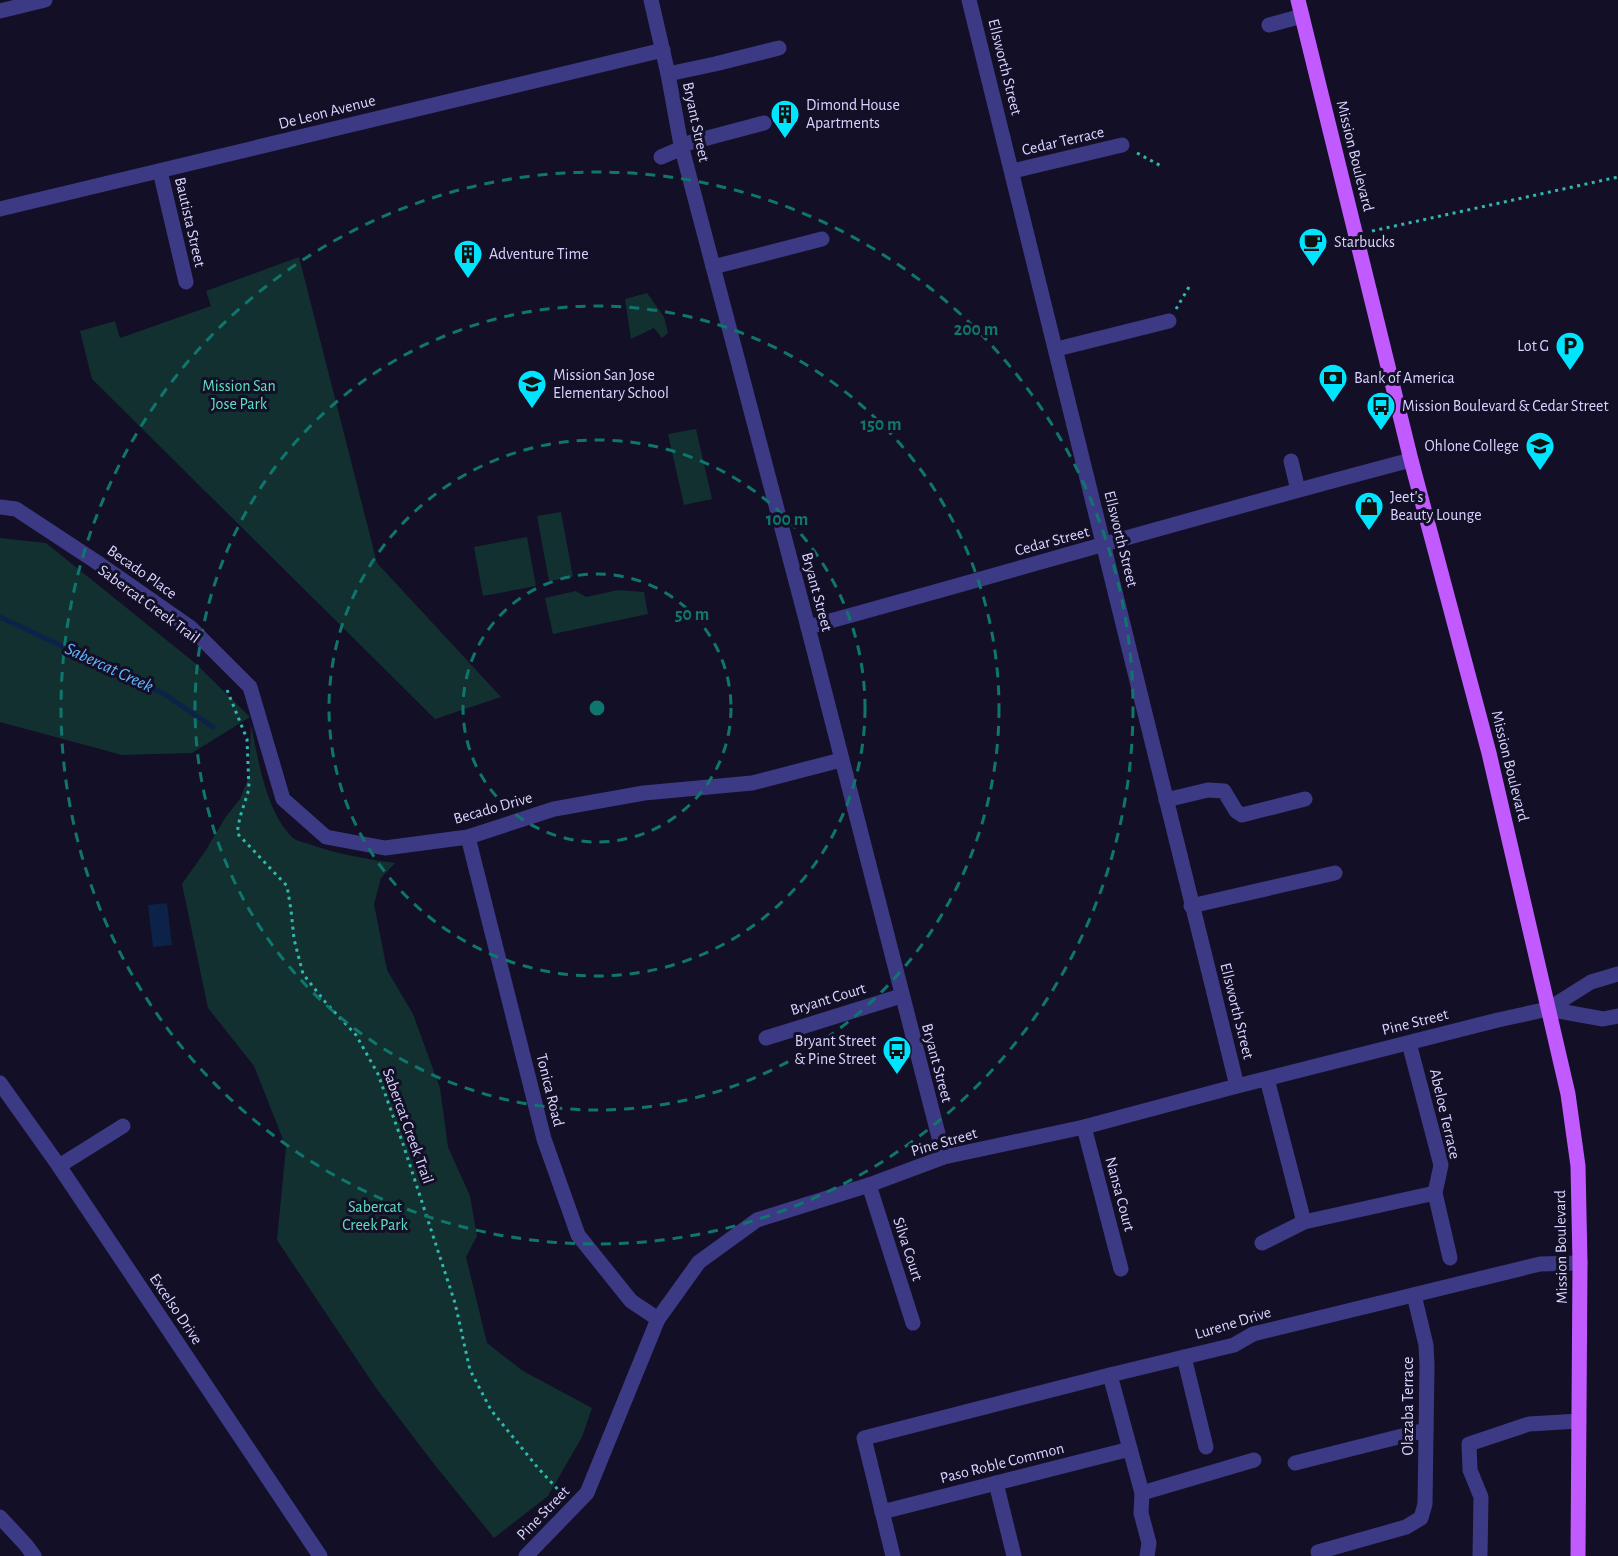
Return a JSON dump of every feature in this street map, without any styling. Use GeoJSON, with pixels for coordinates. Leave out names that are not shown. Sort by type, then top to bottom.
{"type":"FeatureCollection","features":[{"type":"Feature","properties":{"kind":"main road","name":"Mission Boulevard"},"geometry":{"type":"LineString","coordinates":[[1298,0],[1411,460],[1489,753],[1568,1094],[1578,1166],[1580,1263],[1578,1556]]}},
{"type":"Feature","properties":{"kind":"street"},"geometry":{"type":"LineString","coordinates":[[0,11],[45,0]]}},
{"type":"Feature","properties":{"kind":"street","name":"Bryant Street"},"geometry":{"type":"LineString","coordinates":[[651,0],[668,74],[681,147],[808,627],[944,1157]]}},
{"type":"Feature","properties":{"kind":"street","name":"Ellsworth Street"},"geometry":{"type":"LineString","coordinates":[[969,0],[1057,349],[1191,906],[1237,1086]]}},
{"type":"Feature","properties":{"kind":"street"},"geometry":{"type":"LineString","coordinates":[[1269,25],[1302,16]]}},
{"type":"Feature","properties":{"kind":"street"},"geometry":{"type":"LineString","coordinates":[[668,74],[779,48]]}},
{"type":"Feature","properties":{"kind":"street","name":"De Leon Avenue"},"geometry":{"type":"LineString","coordinates":[[0,209],[663,50]]}},
{"type":"Feature","properties":{"kind":"street"},"geometry":{"type":"LineString","coordinates":[[661,157],[681,147],[764,123]]}},
{"type":"Feature","properties":{"kind":"street","name":"Cedar Terrace"},"geometry":{"type":"LineString","coordinates":[[1012,171],[1122,145]]}},
{"type":"Feature","properties":{"kind":"street","name":"Bautista Street"},"geometry":{"type":"LineString","coordinates":[[160,171],[186,282]]}},
{"type":"Feature","properties":{"kind":"street"},"geometry":{"type":"LineString","coordinates":[[713,267],[822,239]]}},
{"type":"Feature","properties":{"kind":"street"},"geometry":{"type":"LineString","coordinates":[[1057,349],[1169,321]]}},
{"type":"Feature","properties":{"kind":"street","name":"Cedar Street"},"geometry":{"type":"LineString","coordinates":[[808,627],[1411,460]]}},
{"type":"Feature","properties":{"kind":"street"},"geometry":{"type":"LineString","coordinates":[[1291,461],[1298,490]]}},
{"type":"Feature","properties":{"kind":"street","name":"Becado Place"},"geometry":{"type":"LineString","coordinates":[[0,507],[16,509],[191,628],[250,687]]}},
{"type":"Feature","properties":{"kind":"street","name":"Becado Drive"},"geometry":{"type":"LineString","coordinates":[[250,687],[283,799],[326,837],[385,848],[468,837],[554,809],[644,793],[752,783],[841,760]]}},
{"type":"Feature","properties":{"kind":"street"},"geometry":{"type":"LineString","coordinates":[[1167,800],[1208,790],[1224,790],[1236,811],[1242,815],[1305,799]]}},
{"type":"Feature","properties":{"kind":"street","name":"Tonica Road"},"geometry":{"type":"LineString","coordinates":[[468,837],[544,1139],[578,1235],[631,1301],[658,1319]]}},
{"type":"Feature","properties":{"kind":"street"},"geometry":{"type":"LineString","coordinates":[[1191,906],[1335,873]]}},
{"type":"Feature","properties":{"kind":"street"},"geometry":{"type":"LineString","coordinates":[[1548,1009],[1591,982],[1618,974]]}},
{"type":"Feature","properties":{"kind":"street","name":"Bryant Court"},"geometry":{"type":"LineString","coordinates":[[766,1038],[901,996]]}},
{"type":"Feature","properties":{"kind":"street"},"geometry":{"type":"LineString","coordinates":[[1548,1009],[1603,1019],[1618,1016]]}},
{"type":"Feature","properties":{"kind":"street","name":"Pine Street"},"geometry":{"type":"LineString","coordinates":[[526,1556],[587,1493],[658,1319],[699,1262],[757,1220],[869,1185],[944,1157],[1084,1127],[1237,1086],[1548,1009]]}},
{"type":"Feature","properties":{"kind":"street","name":"Abeloe Terrace"},"geometry":{"type":"LineString","coordinates":[[1409,1043],[1441,1165],[1435,1193],[1450,1258]]}},
{"type":"Feature","properties":{"kind":"street"},"geometry":{"type":"LineString","coordinates":[[1267,1079],[1304,1222]]}},
{"type":"Feature","properties":{"kind":"street","name":"Excelso Drive"},"geometry":{"type":"LineString","coordinates":[[0,1083],[59,1166],[320,1556]]}},
{"type":"Feature","properties":{"kind":"street"},"geometry":{"type":"LineString","coordinates":[[59,1166],[123,1126]]}},
{"type":"Feature","properties":{"kind":"street","name":"Nansa Court"},"geometry":{"type":"LineString","coordinates":[[1084,1127],[1121,1269]]}},
{"type":"Feature","properties":{"kind":"street","name":"Silva Court"},"geometry":{"type":"LineString","coordinates":[[869,1185],[913,1323]]}},
{"type":"Feature","properties":{"kind":"street"},"geometry":{"type":"LineString","coordinates":[[1262,1243],[1304,1222],[1435,1193]]}},
{"type":"Feature","properties":{"kind":"street","name":"Lurene Drive"},"geometry":{"type":"LineString","coordinates":[[882,1512],[864,1438],[1234,1345],[1253,1334],[1540,1264],[1580,1263]]}},
{"type":"Feature","properties":{"kind":"street","name":"Olazaba Terrace"},"geometry":{"type":"LineString","coordinates":[[1318,1552],[1406,1527],[1421,1518],[1425,1504],[1426,1344],[1413,1295]]}},
{"type":"Feature","properties":{"kind":"street"},"geometry":{"type":"LineString","coordinates":[[1184,1357],[1206,1447]]}},
{"type":"Feature","properties":{"kind":"street"},"geometry":{"type":"LineString","coordinates":[[1110,1375],[1142,1493],[1141,1513],[1149,1543],[1147,1556]]}},
{"type":"Feature","properties":{"kind":"street"},"geometry":{"type":"LineString","coordinates":[[1480,1556],[1481,1497],[1470,1470],[1469,1444],[1529,1425],[1579,1421]]}},
{"type":"Feature","properties":{"kind":"street"},"geometry":{"type":"LineString","coordinates":[[1295,1462],[1426,1430]]}},
{"type":"Feature","properties":{"kind":"street","name":"Paso Roble Common"},"geometry":{"type":"LineString","coordinates":[[882,1512],[1130,1449]]}},
{"type":"Feature","properties":{"kind":"street"},"geometry":{"type":"LineString","coordinates":[[1142,1493],[1254,1460]]}},
{"type":"Feature","properties":{"kind":"street"},"geometry":{"type":"LineString","coordinates":[[996,1483],[1014,1556]]}},
{"type":"Feature","properties":{"kind":"street"},"geometry":{"type":"LineString","coordinates":[[882,1512],[893,1556]]}},
{"type":"Feature","properties":{"kind":"street"},"geometry":{"type":"LineString","coordinates":[[0,1516],[34,1556]]}},
{"type":"Feature","properties":{"kind":"path"},"geometry":{"type":"LineString","coordinates":[[1122,145],[1163,167]]}},
{"type":"Feature","properties":{"kind":"path"},"geometry":{"type":"LineString","coordinates":[[1356,234],[1618,177]]}},
{"type":"Feature","properties":{"kind":"path"},"geometry":{"type":"LineString","coordinates":[[1169,321],[1189,287]]}},
{"type":"Feature","properties":{"kind":"path","name":"Sabercat Creek Trail"},"geometry":{"type":"LineString","coordinates":[[224,685],[230,693],[247,739],[249,789],[237,833],[287,886],[294,939],[303,974],[356,1035],[378,1074],[455,1303],[470,1370],[491,1410],[538,1468],[574,1507]]}},
{"type":"Feature","properties":{"kind":"green space","name":"Mission San Jose Park"},"geometry":{"type":"Polygon","coordinates":[[[299,257],[377,563],[501,697],[435,719],[92,379],[80,331],[115,321],[120,338],[211,306],[206,291],[299,257]]]}},
{"type":"Feature","properties":{"kind":"green space"},"geometry":{"type":"Polygon","coordinates":[[[647,293],[664,317],[668,333],[662,338],[654,328],[631,339],[625,299],[647,293]]]}},
{"type":"Feature","properties":{"kind":"green space"},"geometry":{"type":"Polygon","coordinates":[[[696,429],[712,499],[684,505],[668,434],[696,429]]]}},
{"type":"Feature","properties":{"kind":"green space"},"geometry":{"type":"Polygon","coordinates":[[[561,512],[573,577],[549,581],[537,516],[561,512]]]}},
{"type":"Feature","properties":{"kind":"green space"},"geometry":{"type":"Polygon","coordinates":[[[527,537],[536,586],[483,596],[474,547],[527,537]]]}},
{"type":"Feature","properties":{"kind":"green space"},"geometry":{"type":"Polygon","coordinates":[[[0,538],[46,543],[195,663],[250,717],[192,753],[122,755],[0,722],[0,538]]]}},
{"type":"Feature","properties":{"kind":"green space"},"geometry":{"type":"Polygon","coordinates":[[[618,590],[644,592],[648,614],[553,634],[545,598],[576,591],[586,597],[618,590]]]}},
{"type":"Feature","properties":{"kind":"green space","name":"Sabercat Creek Park"},"geometry":{"type":"Polygon","coordinates":[[[251,725],[269,799],[283,826],[292,837],[341,853],[395,863],[381,878],[374,904],[387,970],[413,1014],[440,1088],[448,1147],[470,1196],[477,1236],[466,1257],[487,1343],[523,1371],[592,1408],[582,1437],[548,1496],[494,1538],[376,1388],[277,1240],[286,1147],[254,1066],[208,1008],[182,884],[240,799],[249,776],[251,725]]]}},
{"type":"Feature","properties":{"kind":"water"},"geometry":{"type":"Polygon","coordinates":[[[167,903],[172,945],[153,947],[148,905],[167,903]]]}},
{"type":"Feature","properties":{"kind":"waterway","name":"Sabercat Creek"},"geometry":{"type":"LineString","coordinates":[[0,617],[164,694],[213,727]]}},
{"type":"Feature","properties":{"kind":"place","name":"Dimond House Apartments"},"geometry":{"type":"Point","coordinates":[785,140]}},
{"type":"Feature","properties":{"kind":"place","name":"Starbucks"},"geometry":{"type":"Point","coordinates":[1313,268]}},
{"type":"Feature","properties":{"kind":"place","name":"Adventure Time"},"geometry":{"type":"Point","coordinates":[468,280]}},
{"type":"Feature","properties":{"kind":"place","name":"Lot G"},"geometry":{"type":"Point","coordinates":[1570,372]}},
{"type":"Feature","properties":{"kind":"place","name":"Bank of America"},"geometry":{"type":"Point","coordinates":[1333,404]}},
{"type":"Feature","properties":{"kind":"place","name":"Mission San Jose Elementary School"},"geometry":{"type":"Point","coordinates":[532,410]}},
{"type":"Feature","properties":{"kind":"place","name":"Mission Boulevard & Cedar Street"},"geometry":{"type":"Point","coordinates":[1381,432]}},
{"type":"Feature","properties":{"kind":"place","name":"Ohlone College"},"geometry":{"type":"Point","coordinates":[1540,472]}},
{"type":"Feature","properties":{"kind":"place","name":"Jeet's Beauty Lounge"},"geometry":{"type":"Point","coordinates":[1369,532]}},
{"type":"Feature","properties":{"kind":"place","name":"Bryant Street & Pine Street"},"geometry":{"type":"Point","coordinates":[897,1076]}}]}
